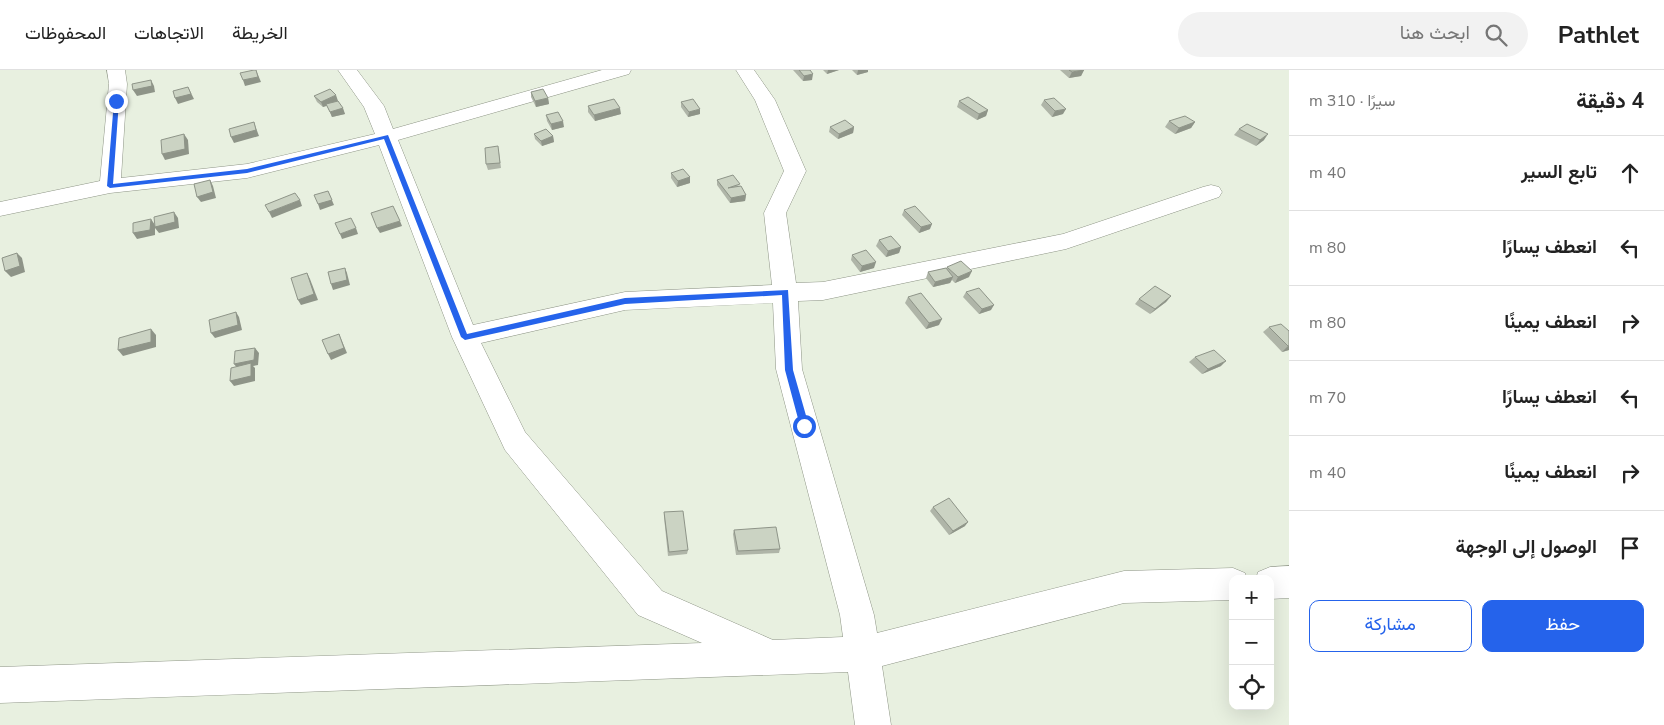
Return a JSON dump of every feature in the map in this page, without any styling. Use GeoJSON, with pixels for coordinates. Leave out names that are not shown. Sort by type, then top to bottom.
{"type":"FeatureCollection","features":[{"type":"Feature","properties":{"kind":"street"},"geometry":{"type":"LineString","coordinates":[[110,186],[118,84],[116,70]]}},
{"type":"Feature","properties":{"kind":"street"},"geometry":{"type":"LineString","coordinates":[[347,70],[374,106],[465,337],[515,441],[650,602],[773,657]]}},
{"type":"Feature","properties":{"kind":"street"},"geometry":{"type":"LineString","coordinates":[[0,209],[110,186],[247,171],[386,137],[622,70]]}},
{"type":"Feature","properties":{"kind":"street"},"geometry":{"type":"LineString","coordinates":[[746,70],[765,100],[795,172],[775,213],[785,292],[789,370],[857,615],[873,725]]}},
{"type":"Feature","properties":{"kind":"street"},"geometry":{"type":"LineString","coordinates":[[465,337],[625,301],[823,291],[1066,241],[1210,192]]}},
{"type":"Feature","properties":{"kind":"street"},"geometry":{"type":"LineString","coordinates":[[1274,583],[1289,582]]}},
{"type":"Feature","properties":{"kind":"street"},"geometry":{"type":"LineString","coordinates":[[0,685],[863,654],[1124,587],[1229,584]]}},
{"type":"Feature","properties":{"kind":"building"},"geometry":{"type":"Polygon","coordinates":[[[256,70],[258,77],[243,80],[240,73],[256,70]]]}},
{"type":"Feature","properties":{"kind":"building"},"geometry":{"type":"Polygon","coordinates":[[[799,70],[810,70],[813,74],[804,76],[799,70]]]}},
{"type":"Feature","properties":{"kind":"building"},"geometry":{"type":"Polygon","coordinates":[[[151,80],[152,86],[133,90],[132,84],[151,80]]]}},
{"type":"Feature","properties":{"kind":"building"},"geometry":{"type":"Polygon","coordinates":[[[188,87],[191,94],[175,98],[173,91],[188,87]]]}},
{"type":"Feature","properties":{"kind":"building"},"geometry":{"type":"Polygon","coordinates":[[[330,89],[336,95],[321,102],[314,96],[330,89]]]}},
{"type":"Feature","properties":{"kind":"building"},"geometry":{"type":"Polygon","coordinates":[[[543,89],[548,98],[535,101],[531,92],[543,89]]]}},
{"type":"Feature","properties":{"kind":"building"},"geometry":{"type":"Polygon","coordinates":[[[968,97],[988,110],[979,114],[959,101],[968,97]]]}},
{"type":"Feature","properties":{"kind":"building"},"geometry":{"type":"Polygon","coordinates":[[[1054,98],[1066,109],[1055,111],[1044,100],[1054,98]]]}},
{"type":"Feature","properties":{"kind":"building"},"geometry":{"type":"Polygon","coordinates":[[[614,99],[620,108],[594,115],[588,106],[614,99]]]}},
{"type":"Feature","properties":{"kind":"building"},"geometry":{"type":"Polygon","coordinates":[[[693,99],[700,109],[689,112],[681,102],[693,99]]]}},
{"type":"Feature","properties":{"kind":"building"},"geometry":{"type":"Polygon","coordinates":[[[338,101],[343,108],[330,112],[326,104],[338,101]]]}},
{"type":"Feature","properties":{"kind":"building"},"geometry":{"type":"Polygon","coordinates":[[[558,112],[563,121],[551,124],[546,115],[558,112]]]}},
{"type":"Feature","properties":{"kind":"building"},"geometry":{"type":"Polygon","coordinates":[[[1185,116],[1195,122],[1179,128],[1169,121],[1185,116]]]}},
{"type":"Feature","properties":{"kind":"building"},"geometry":{"type":"Polygon","coordinates":[[[845,120],[854,127],[839,134],[830,127],[845,120]]]}},
{"type":"Feature","properties":{"kind":"building"},"geometry":{"type":"Polygon","coordinates":[[[254,122],[256,130],[231,137],[229,129],[254,122]]]}},
{"type":"Feature","properties":{"kind":"building"},"geometry":{"type":"Polygon","coordinates":[[[1247,124],[1268,134],[1260,140],[1239,129],[1247,124]]]}},
{"type":"Feature","properties":{"kind":"building"},"geometry":{"type":"Polygon","coordinates":[[[546,129],[553,136],[541,141],[534,134],[546,129]]]}},
{"type":"Feature","properties":{"kind":"building"},"geometry":{"type":"Polygon","coordinates":[[[184,134],[185,149],[162,154],[161,140],[184,134]]]}},
{"type":"Feature","properties":{"kind":"building"},"geometry":{"type":"Polygon","coordinates":[[[498,146],[500,163],[486,164],[485,148],[498,146]]]}},
{"type":"Feature","properties":{"kind":"building"},"geometry":{"type":"Polygon","coordinates":[[[683,169],[690,177],[678,181],[671,173],[683,169]]]}},
{"type":"Feature","properties":{"kind":"building"},"geometry":{"type":"Polygon","coordinates":[[[733,175],[740,184],[728,188],[741,186],[746,195],[731,198],[717,180],[733,175]]]}},
{"type":"Feature","properties":{"kind":"building"},"geometry":{"type":"Polygon","coordinates":[[[210,180],[213,192],[197,197],[194,184],[210,180]]]}},
{"type":"Feature","properties":{"kind":"building"},"geometry":{"type":"Polygon","coordinates":[[[328,191],[332,200],[318,204],[314,195],[328,191]]]}},
{"type":"Feature","properties":{"kind":"building"},"geometry":{"type":"Polygon","coordinates":[[[295,193],[300,200],[269,212],[265,205],[295,193]]]}},
{"type":"Feature","properties":{"kind":"building"},"geometry":{"type":"Polygon","coordinates":[[[393,206],[400,221],[377,228],[371,213],[393,206]]]}},
{"type":"Feature","properties":{"kind":"building"},"geometry":{"type":"Polygon","coordinates":[[[915,206],[932,224],[921,227],[904,210],[915,206]]]}},
{"type":"Feature","properties":{"kind":"building"},"geometry":{"type":"Polygon","coordinates":[[[174,212],[175,222],[155,227],[154,217],[174,212]]]}},
{"type":"Feature","properties":{"kind":"building"},"geometry":{"type":"Polygon","coordinates":[[[351,218],[356,228],[340,234],[335,223],[351,218]]]}},
{"type":"Feature","properties":{"kind":"building"},"geometry":{"type":"Polygon","coordinates":[[[151,219],[150,230],[133,233],[133,223],[151,219]]]}},
{"type":"Feature","properties":{"kind":"building"},"geometry":{"type":"Polygon","coordinates":[[[891,236],[901,247],[888,251],[879,240],[891,236]]]}},
{"type":"Feature","properties":{"kind":"building"},"geometry":{"type":"Polygon","coordinates":[[[866,250],[876,262],[862,266],[852,255],[866,250]]]}},
{"type":"Feature","properties":{"kind":"building"},"geometry":{"type":"Polygon","coordinates":[[[17,253],[20,266],[5,271],[2,258],[17,253]]]}},
{"type":"Feature","properties":{"kind":"building"},"geometry":{"type":"Polygon","coordinates":[[[961,261],[972,271],[958,277],[947,267],[961,261]]]}},
{"type":"Feature","properties":{"kind":"building"},"geometry":{"type":"Polygon","coordinates":[[[345,268],[347,280],[331,284],[328,272],[345,268]]]}},
{"type":"Feature","properties":{"kind":"building"},"geometry":{"type":"Polygon","coordinates":[[[946,268],[953,277],[935,282],[928,272],[946,268]]]}},
{"type":"Feature","properties":{"kind":"building"},"geometry":{"type":"Polygon","coordinates":[[[307,273],[314,294],[298,300],[291,278],[307,273]]]}},
{"type":"Feature","properties":{"kind":"building"},"geometry":{"type":"Polygon","coordinates":[[[1155,286],[1171,296],[1155,309],[1139,299],[1155,286]]]}},
{"type":"Feature","properties":{"kind":"building"},"geometry":{"type":"Polygon","coordinates":[[[979,288],[994,305],[982,309],[966,292],[979,288]]]}},
{"type":"Feature","properties":{"kind":"building"},"geometry":{"type":"Polygon","coordinates":[[[921,293],[942,319],[929,323],[908,297],[921,293]]]}},
{"type":"Feature","properties":{"kind":"building"},"geometry":{"type":"Polygon","coordinates":[[[236,312],[238,325],[211,333],[209,320],[236,312]]]}},
{"type":"Feature","properties":{"kind":"building"},"geometry":{"type":"Polygon","coordinates":[[[1281,324],[1289,331],[1289,346],[1269,327],[1281,324]]]}},
{"type":"Feature","properties":{"kind":"building"},"geometry":{"type":"Polygon","coordinates":[[[151,329],[151,342],[118,350],[119,338],[151,329]]]}},
{"type":"Feature","properties":{"kind":"building"},"geometry":{"type":"Polygon","coordinates":[[[339,334],[344,348],[328,354],[322,340],[339,334]]]}},
{"type":"Feature","properties":{"kind":"building"},"geometry":{"type":"Polygon","coordinates":[[[255,348],[254,360],[234,364],[235,351],[255,348]]]}},
{"type":"Feature","properties":{"kind":"building"},"geometry":{"type":"Polygon","coordinates":[[[1214,350],[1226,361],[1208,369],[1195,357],[1214,350]]]}},
{"type":"Feature","properties":{"kind":"building"},"geometry":{"type":"Polygon","coordinates":[[[251,363],[251,376],[230,381],[231,368],[251,363]]]}},
{"type":"Feature","properties":{"kind":"building"},"geometry":{"type":"Polygon","coordinates":[[[949,498],[968,522],[953,531],[933,507],[949,498]]]}},
{"type":"Feature","properties":{"kind":"building"},"geometry":{"type":"Polygon","coordinates":[[[683,511],[688,550],[669,552],[664,512],[683,511]]]}},
{"type":"Feature","properties":{"kind":"building"},"geometry":{"type":"Polygon","coordinates":[[[776,527],[780,549],[738,551],[734,530],[776,527]]]}},
{"type":"Feature","properties":{"kind":"route"},"geometry":{"type":"LineString","coordinates":[[116,101],[110,186],[247,171],[386,137],[465,337],[625,301],[785,292],[789,370],[804,426]]}}]}
